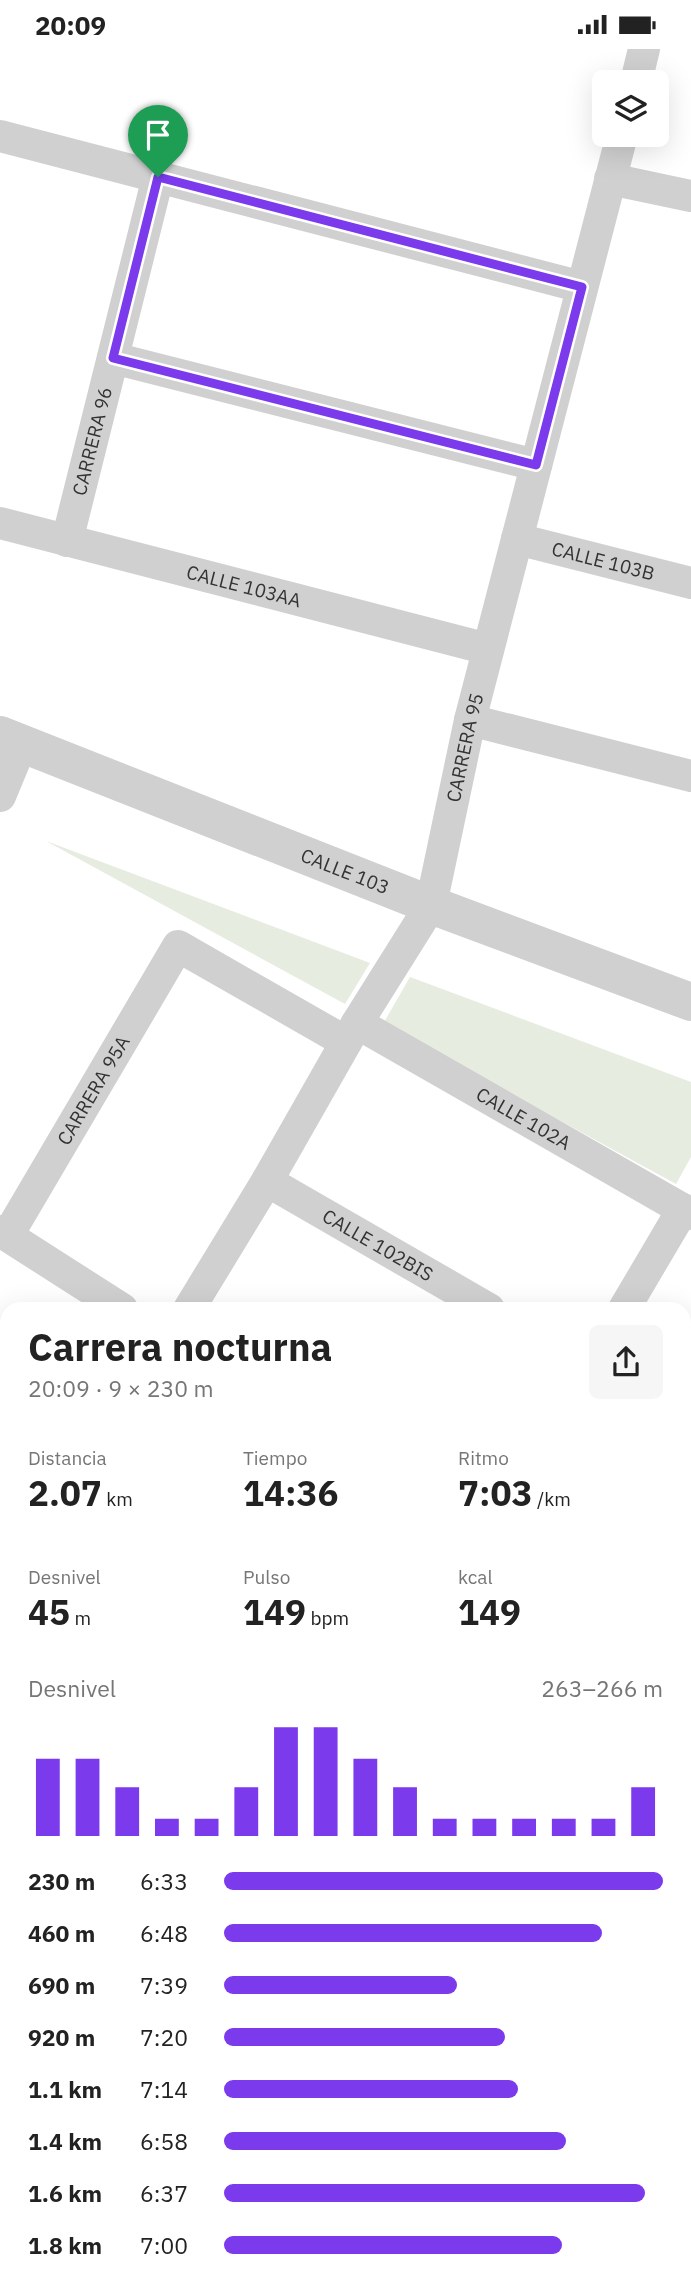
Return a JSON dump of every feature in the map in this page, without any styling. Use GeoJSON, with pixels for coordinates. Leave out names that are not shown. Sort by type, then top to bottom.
{"type":"FeatureCollection","features":[{"type":"Feature","properties":{"kind":"street"},"geometry":{"type":"LineString","coordinates":[[639,70],[644,49]]}},
{"type":"Feature","properties":{"kind":"street"},"geometry":{"type":"LineString","coordinates":[[0,136],[582,287]]}},
{"type":"Feature","properties":{"kind":"street","name":"CARRERA 95"},"geometry":{"type":"LineString","coordinates":[[193,1302],[267,1181],[351,1032],[431,905],[470,720],[619,147]]}},
{"type":"Feature","properties":{"kind":"street","name":"CARRERA 96"},"geometry":{"type":"LineString","coordinates":[[67,541],[158,177]]}},
{"type":"Feature","properties":{"kind":"street"},"geometry":{"type":"LineString","coordinates":[[610,179],[691,196]]}},
{"type":"Feature","properties":{"kind":"street"},"geometry":{"type":"LineString","coordinates":[[113,358],[536,465]]}},
{"type":"Feature","properties":{"kind":"street","name":"CALLE 103AA"},"geometry":{"type":"LineString","coordinates":[[0,523],[488,649]]}},
{"type":"Feature","properties":{"kind":"street","name":"CALLE 103B"},"geometry":{"type":"LineString","coordinates":[[517,539],[691,583]]}},
{"type":"Feature","properties":{"kind":"street"},"geometry":{"type":"LineString","coordinates":[[470,720],[691,776]]}},
{"type":"Feature","properties":{"kind":"street"},"geometry":{"type":"LineString","coordinates":[[0,796],[11,739]]}},
{"type":"Feature","properties":{"kind":"street","name":"CALLE 103"},"geometry":{"type":"LineString","coordinates":[[11,739],[431,905],[691,1002]]}},
{"type":"Feature","properties":{"kind":"street","name":"CALLE 102A"},"geometry":{"type":"LineString","coordinates":[[178,946],[351,1032],[687,1211]]}},
{"type":"Feature","properties":{"kind":"street","name":"CARRERA 95A"},"geometry":{"type":"LineString","coordinates":[[4,1233],[178,946]]}},
{"type":"Feature","properties":{"kind":"street","name":"CALLE 102BIS"},"geometry":{"type":"LineString","coordinates":[[267,1181],[477,1302]]}},
{"type":"Feature","properties":{"kind":"street"},"geometry":{"type":"LineString","coordinates":[[628,1302],[687,1211]]}},
{"type":"Feature","properties":{"kind":"street"},"geometry":{"type":"LineString","coordinates":[[4,1233],[111,1302]]}},
{"type":"Feature","properties":{"kind":"shaded area"},"geometry":{"type":"Polygon","coordinates":[[[46,841],[370,963],[345,1004],[46,841]]]}},
{"type":"Feature","properties":{"kind":"shaded area"},"geometry":{"type":"Polygon","coordinates":[[[410,977],[691,1082],[691,1157],[676,1184],[383,1024],[410,977]]]}},
{"type":"Feature","properties":{"kind":"route"},"geometry":{"type":"LineString","coordinates":[[158,177],[582,287],[536,465],[113,358],[158,177]]}}]}
